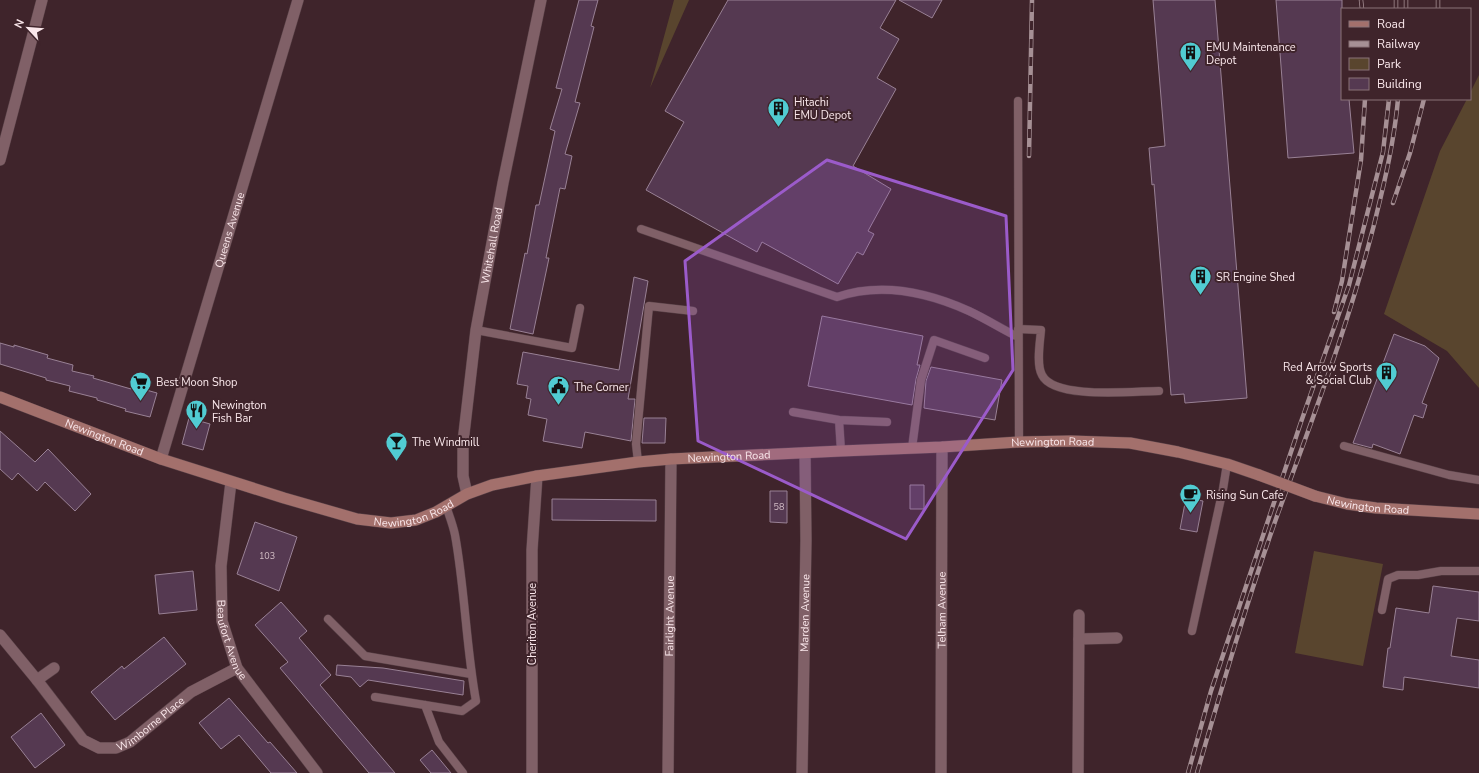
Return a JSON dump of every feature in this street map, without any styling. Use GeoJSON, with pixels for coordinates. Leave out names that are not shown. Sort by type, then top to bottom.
{"type":"FeatureCollection","features":[{"type":"Feature","properties":{"kind":"main road","name":"Newington Road"},"geometry":{"type":"LineString","coordinates":[[0,397],[161,459],[231,482],[357,519],[390,523],[416,520],[436,512],[467,494],[492,485],[537,476],[638,462],[841,450],[1071,441],[1130,443],[1178,452],[1227,464],[1315,496],[1347,504],[1376,508],[1479,514]]}},
{"type":"Feature","properties":{"kind":"street"},"geometry":{"type":"LineString","coordinates":[[0,160],[42,0]]}},
{"type":"Feature","properties":{"kind":"street","name":"Queens Avenue"},"geometry":{"type":"LineString","coordinates":[[161,459],[298,0]]}},
{"type":"Feature","properties":{"kind":"street","name":"Whitehall Road"},"geometry":{"type":"LineString","coordinates":[[467,494],[463,476],[463,442],[476,330],[503,183],[541,0]]}},
{"type":"Feature","properties":{"kind":"street","name":"Telham Avenue"},"geometry":{"type":"LineString","coordinates":[[941,773],[942,447]]}},
{"type":"Feature","properties":{"kind":"street","name":"Marden Avenue"},"geometry":{"type":"LineString","coordinates":[[802,773],[806,540],[805,452]]}},
{"type":"Feature","properties":{"kind":"street","name":"Fairlight Avenue"},"geometry":{"type":"LineString","coordinates":[[668,773],[671,459]]}},
{"type":"Feature","properties":{"kind":"street","name":"Cheriton Avenue"},"geometry":{"type":"LineString","coordinates":[[532,773],[532,550],[537,476]]}},
{"type":"Feature","properties":{"kind":"street","name":"Beaufort Avenue"},"geometry":{"type":"LineString","coordinates":[[231,482],[221,566],[222,621],[237,668],[317,773]]}},
{"type":"Feature","properties":{"kind":"street"},"geometry":{"type":"LineString","coordinates":[[1078,773],[1079,615]]}},
{"type":"Feature","properties":{"kind":"street","name":"Wimborne Place"},"geometry":{"type":"LineString","coordinates":[[0,635],[38,680],[83,740],[99,748],[116,748],[130,742],[191,692],[237,668]]}},
{"type":"Feature","properties":{"kind":"street"},"geometry":{"type":"LineString","coordinates":[[1079,639],[1117,638]]}},
{"type":"Feature","properties":{"kind":"street"},"geometry":{"type":"LineString","coordinates":[[38,680],[54,668]]}},
{"type":"Feature","properties":{"kind":"lane"},"geometry":{"type":"LineString","coordinates":[[1018,101],[1019,442]]}},
{"type":"Feature","properties":{"kind":"lane"},"geometry":{"type":"LineString","coordinates":[[641,229],[837,297],[868,289],[902,290],[926,296],[969,311],[1018,333],[1041,330],[1039,359],[1041,375],[1048,384],[1060,389],[1083,392],[1159,391]]}},
{"type":"Feature","properties":{"kind":"lane"},"geometry":{"type":"LineString","coordinates":[[638,462],[636,444],[649,306],[693,311]]}},
{"type":"Feature","properties":{"kind":"lane"},"geometry":{"type":"LineString","coordinates":[[476,330],[572,348],[580,308]]}},
{"type":"Feature","properties":{"kind":"lane"},"geometry":{"type":"LineString","coordinates":[[912,448],[921,380],[934,340],[985,358]]}},
{"type":"Feature","properties":{"kind":"lane"},"geometry":{"type":"LineString","coordinates":[[793,412],[839,420],[887,422]]}},
{"type":"Feature","properties":{"kind":"lane"},"geometry":{"type":"LineString","coordinates":[[839,420],[841,450]]}},
{"type":"Feature","properties":{"kind":"lane"},"geometry":{"type":"LineString","coordinates":[[1344,446],[1449,475],[1479,480]]}},
{"type":"Feature","properties":{"kind":"lane"},"geometry":{"type":"LineString","coordinates":[[1192,631],[1223,489],[1227,464]]}},
{"type":"Feature","properties":{"kind":"lane"},"geometry":{"type":"LineString","coordinates":[[375,697],[462,711],[476,701],[471,674],[460,567],[455,534],[446,506]]}},
{"type":"Feature","properties":{"kind":"lane"},"geometry":{"type":"LineString","coordinates":[[1382,610],[1388,579],[1398,576],[1418,575],[1441,571],[1479,571]]}},
{"type":"Feature","properties":{"kind":"lane"},"geometry":{"type":"LineString","coordinates":[[328,619],[365,656],[471,674]]}},
{"type":"Feature","properties":{"kind":"lane"},"geometry":{"type":"LineString","coordinates":[[425,705],[439,742],[463,773]]}},
{"type":"Feature","properties":{"kind":"highlighted area"},"geometry":{"type":"Polygon","coordinates":[[[827,160],[1006,216],[1013,370],[906,539],[698,441],[685,261],[827,160]]]}},
{"type":"Feature","properties":{"kind":"green space"},"geometry":{"type":"Polygon","coordinates":[[[674,0],[689,0],[650,88],[674,0]]]}},
{"type":"Feature","properties":{"kind":"green space"},"geometry":{"type":"Polygon","coordinates":[[[1479,75],[1479,388],[1447,351],[1384,314],[1440,151],[1466,100],[1471,100],[1471,91],[1479,75]]]}},
{"type":"Feature","properties":{"kind":"green space"},"geometry":{"type":"Polygon","coordinates":[[[1314,551],[1383,564],[1363,666],[1295,653],[1314,551]]]}},
{"type":"Feature","properties":{"kind":"building"},"geometry":{"type":"Polygon","coordinates":[[[579,0],[598,0],[591,26],[594,27],[575,102],[580,103],[565,154],[572,156],[565,189],[560,188],[546,258],[549,258],[533,334],[510,329],[525,253],[527,254],[536,205],[539,205],[555,131],[550,129],[562,89],[556,88],[579,0]]]}},
{"type":"Feature","properties":{"kind":"building","name":"Hitachi EMU Depot"},"geometry":{"type":"Polygon","coordinates":[[[728,0],[896,0],[880,28],[899,39],[877,78],[896,89],[853,166],[891,189],[868,231],[874,234],[863,255],[857,252],[838,284],[762,242],[757,252],[646,190],[684,122],[665,111],[728,0]]]}},
{"type":"Feature","properties":{"kind":"building"},"geometry":{"type":"Polygon","coordinates":[[[899,0],[942,0],[932,18],[899,0]]]}},
{"type":"Feature","properties":{"kind":"building"},"geometry":{"type":"Polygon","coordinates":[[[1153,0],[1215,0],[1247,398],[1185,403],[1184,394],[1171,395],[1154,184],[1152,185],[1149,148],[1165,146],[1153,0]]]}},
{"type":"Feature","properties":{"kind":"building"},"geometry":{"type":"Polygon","coordinates":[[[1276,0],[1342,0],[1341,100],[1349,100],[1354,153],[1288,158],[1276,0]]]}},
{"type":"Feature","properties":{"kind":"building"},"geometry":{"type":"Polygon","coordinates":[[[634,277],[648,281],[628,399],[635,399],[631,441],[585,432],[582,448],[543,441],[547,419],[528,415],[531,399],[526,398],[528,386],[517,384],[523,352],[619,370],[634,277]]]}},
{"type":"Feature","properties":{"kind":"building"},"geometry":{"type":"Polygon","coordinates":[[[822,316],[923,336],[917,365],[920,365],[912,405],[808,386],[822,316]]]}},
{"type":"Feature","properties":{"kind":"building","name":"Red Arrow Sports & Social Club"},"geometry":{"type":"Polygon","coordinates":[[[1394,334],[1425,346],[1439,358],[1422,403],[1427,405],[1423,418],[1414,415],[1400,454],[1373,444],[1372,448],[1353,443],[1394,334]]]}},
{"type":"Feature","properties":{"kind":"building"},"geometry":{"type":"Polygon","coordinates":[[[0,343],[14,347],[14,345],[48,355],[47,358],[73,365],[72,371],[94,376],[93,378],[131,389],[132,386],[157,393],[150,417],[125,411],[126,409],[97,400],[97,398],[69,391],[70,386],[46,380],[46,378],[0,364],[0,343]]]}},
{"type":"Feature","properties":{"kind":"building"},"geometry":{"type":"Polygon","coordinates":[[[931,367],[1002,380],[995,420],[924,408],[926,381],[931,367]]]}},
{"type":"Feature","properties":{"kind":"building","name":"Newington Fish Bar"},"geometry":{"type":"Polygon","coordinates":[[[189,418],[210,424],[203,450],[182,444],[189,418]]]}},
{"type":"Feature","properties":{"kind":"building"},"geometry":{"type":"Polygon","coordinates":[[[644,418],[666,418],[665,443],[642,443],[644,418]]]}},
{"type":"Feature","properties":{"kind":"building"},"geometry":{"type":"Polygon","coordinates":[[[0,431],[35,462],[48,449],[91,494],[75,511],[45,482],[37,491],[18,473],[12,480],[0,469],[0,431]]]}},
{"type":"Feature","properties":{"kind":"building"},"geometry":{"type":"Polygon","coordinates":[[[910,485],[924,485],[924,509],[910,509],[910,485]]]}},
{"type":"Feature","properties":{"kind":"building"},"geometry":{"type":"Polygon","coordinates":[[[770,491],[787,491],[787,523],[770,522],[770,491]]]}},
{"type":"Feature","properties":{"kind":"building","name":"Rising Sun Cafe"},"geometry":{"type":"Polygon","coordinates":[[[1186,498],[1203,501],[1197,532],[1180,529],[1186,498]]]}},
{"type":"Feature","properties":{"kind":"building"},"geometry":{"type":"Polygon","coordinates":[[[552,499],[656,500],[656,521],[552,520],[552,499]]]}},
{"type":"Feature","properties":{"kind":"building"},"geometry":{"type":"Polygon","coordinates":[[[255,522],[297,537],[279,591],[237,574],[255,522]]]}},
{"type":"Feature","properties":{"kind":"building"},"geometry":{"type":"Polygon","coordinates":[[[193,571],[197,610],[159,614],[155,575],[193,571]]]}},
{"type":"Feature","properties":{"kind":"building"},"geometry":{"type":"Polygon","coordinates":[[[1433,586],[1479,592],[1479,621],[1457,618],[1451,656],[1479,660],[1479,688],[1404,677],[1403,690],[1383,687],[1388,648],[1390,648],[1396,608],[1429,613],[1433,586]]]}},
{"type":"Feature","properties":{"kind":"building"},"geometry":{"type":"Polygon","coordinates":[[[281,602],[307,631],[299,638],[331,675],[320,685],[395,773],[369,773],[280,668],[288,662],[255,625],[281,602]]]}},
{"type":"Feature","properties":{"kind":"building"},"geometry":{"type":"Polygon","coordinates":[[[164,637],[186,664],[115,720],[91,692],[122,666],[124,669],[164,637]]]}},
{"type":"Feature","properties":{"kind":"building"},"geometry":{"type":"Polygon","coordinates":[[[337,665],[383,668],[464,681],[463,695],[368,680],[360,687],[351,677],[336,675],[337,665]]]}},
{"type":"Feature","properties":{"kind":"building"},"geometry":{"type":"Polygon","coordinates":[[[229,698],[268,743],[270,742],[297,773],[271,773],[239,735],[221,749],[199,723],[229,698]]]}},
{"type":"Feature","properties":{"kind":"building"},"geometry":{"type":"Polygon","coordinates":[[[41,713],[65,745],[35,768],[11,737],[41,713]]]}},
{"type":"Feature","properties":{"kind":"building"},"geometry":{"type":"Polygon","coordinates":[[[432,750],[451,773],[431,773],[420,760],[432,750]]]}},
{"type":"Feature","properties":{"kind":"railway"},"geometry":{"type":"LineString","coordinates":[[1029,156],[1032,0]]}},
{"type":"Feature","properties":{"kind":"railway"},"geometry":{"type":"LineString","coordinates":[[1361,0],[1362,8]]}},
{"type":"Feature","properties":{"kind":"railway"},"geometry":{"type":"LineString","coordinates":[[1396,0],[1396,8]]}},
{"type":"Feature","properties":{"kind":"railway"},"geometry":{"type":"LineString","coordinates":[[1406,0],[1406,8]]}},
{"type":"Feature","properties":{"kind":"railway"},"geometry":{"type":"LineString","coordinates":[[1438,0],[1438,8]]}},
{"type":"Feature","properties":{"kind":"railway"},"geometry":{"type":"LineString","coordinates":[[1334,312],[1342,281],[1361,160],[1365,100]]}},
{"type":"Feature","properties":{"kind":"railway"},"geometry":{"type":"LineString","coordinates":[[1188,773],[1211,691],[1301,422],[1349,285],[1383,152],[1389,100]]}},
{"type":"Feature","properties":{"kind":"railway"},"geometry":{"type":"LineString","coordinates":[[1197,773],[1255,580],[1306,438],[1359,280],[1386,175],[1398,100]]}},
{"type":"Feature","properties":{"kind":"railway"},"geometry":{"type":"LineString","coordinates":[[1393,203],[1410,153],[1424,100]]}},
{"type":"Feature","properties":{"kind":"place","name":"EMU Maintenance Depot"},"geometry":{"type":"Point","coordinates":[1190,72]}},
{"type":"Feature","properties":{"kind":"place","name":"Hitachi EMU Depot"},"geometry":{"type":"Point","coordinates":[778,128]}},
{"type":"Feature","properties":{"kind":"place","name":"SR Engine Shed"},"geometry":{"type":"Point","coordinates":[1201,296]}},
{"type":"Feature","properties":{"kind":"place","name":"Red Arrow Sports & Social Club"},"geometry":{"type":"Point","coordinates":[1387,392]}},
{"type":"Feature","properties":{"kind":"place","name":"Best Moon Shop"},"geometry":{"type":"Point","coordinates":[141,402]}},
{"type":"Feature","properties":{"kind":"place","name":"The Corner"},"geometry":{"type":"Point","coordinates":[559,406]}},
{"type":"Feature","properties":{"kind":"place","name":"Newington Fish Bar"},"geometry":{"type":"Point","coordinates":[197,430]}},
{"type":"Feature","properties":{"kind":"place","name":"The Windmill"},"geometry":{"type":"Point","coordinates":[396,462]}},
{"type":"Feature","properties":{"kind":"place","name":"Rising Sun Cafe"},"geometry":{"type":"Point","coordinates":[1191,514]}}]}
